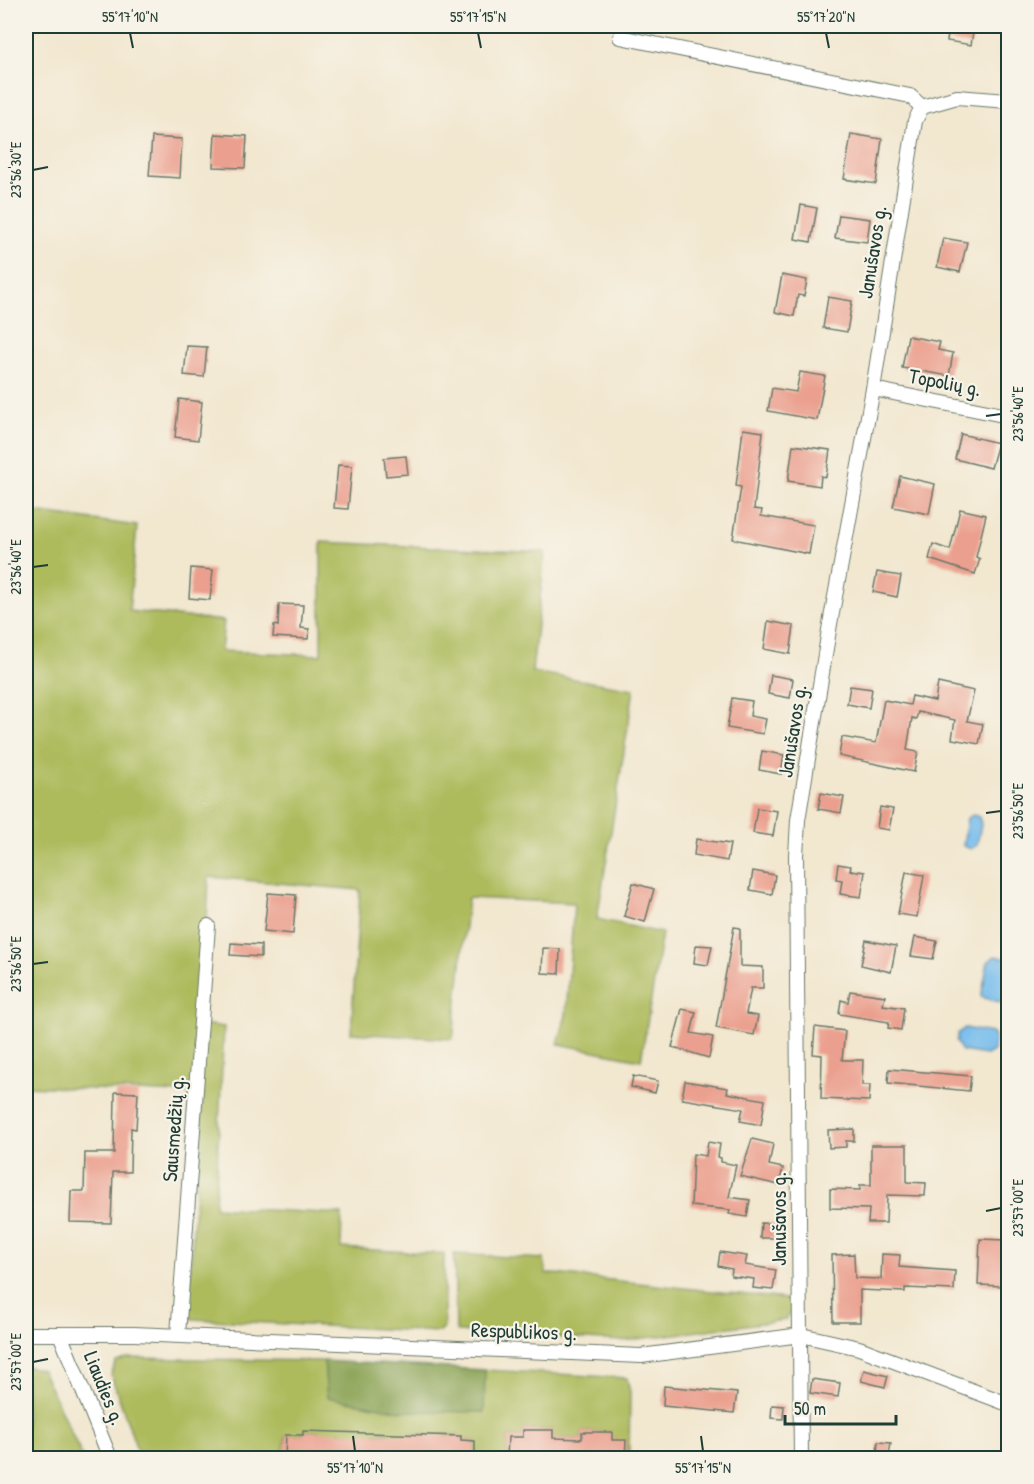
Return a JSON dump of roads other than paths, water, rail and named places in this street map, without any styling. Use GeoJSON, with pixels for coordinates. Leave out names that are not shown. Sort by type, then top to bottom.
{"type":"FeatureCollection","features":[{"type":"Feature","properties":{"kind":"street"},"geometry":{"type":"LineString","coordinates":[[620,38],[910,96],[922,107],[957,97],[1008,101]]}},
{"type":"Feature","properties":{"kind":"street","name":"Janušavos g."},"geometry":{"type":"LineString","coordinates":[[801,1458],[796,856],[798,820],[832,610],[873,389],[911,142],[922,107]]}},
{"type":"Feature","properties":{"kind":"street","name":"Topolių g."},"geometry":{"type":"LineString","coordinates":[[873,389],[1008,416]]}},
{"type":"Feature","properties":{"kind":"street","name":"Sausmedžių g."},"geometry":{"type":"LineString","coordinates":[[178,1335],[207,926]]}},
{"type":"Feature","properties":{"kind":"street","name":"Respublikos g."},"geometry":{"type":"LineString","coordinates":[[26,1334],[178,1335],[458,1350],[641,1356],[801,1335],[859,1348],[1008,1404]]}},
{"type":"Feature","properties":{"kind":"street","name":"Liaudies g."},"geometry":{"type":"LineString","coordinates":[[60,1334],[110,1458]]}},
{"type":"Feature","properties":{"kind":"water"},"geometry":{"type":"Polygon","coordinates":[[[973,815],[979,817],[981,824],[977,845],[971,849],[963,846],[967,818],[973,815]]]}},
{"type":"Feature","properties":{"kind":"water"},"geometry":{"type":"Polygon","coordinates":[[[995,956],[1008,959],[1007,1004],[981,997],[988,962],[995,956]]]}},
{"type":"Feature","properties":{"kind":"water"},"geometry":{"type":"Polygon","coordinates":[[[965,1028],[992,1033],[995,1040],[993,1051],[986,1055],[962,1051],[956,1042],[958,1033],[965,1028]]]}}]}
